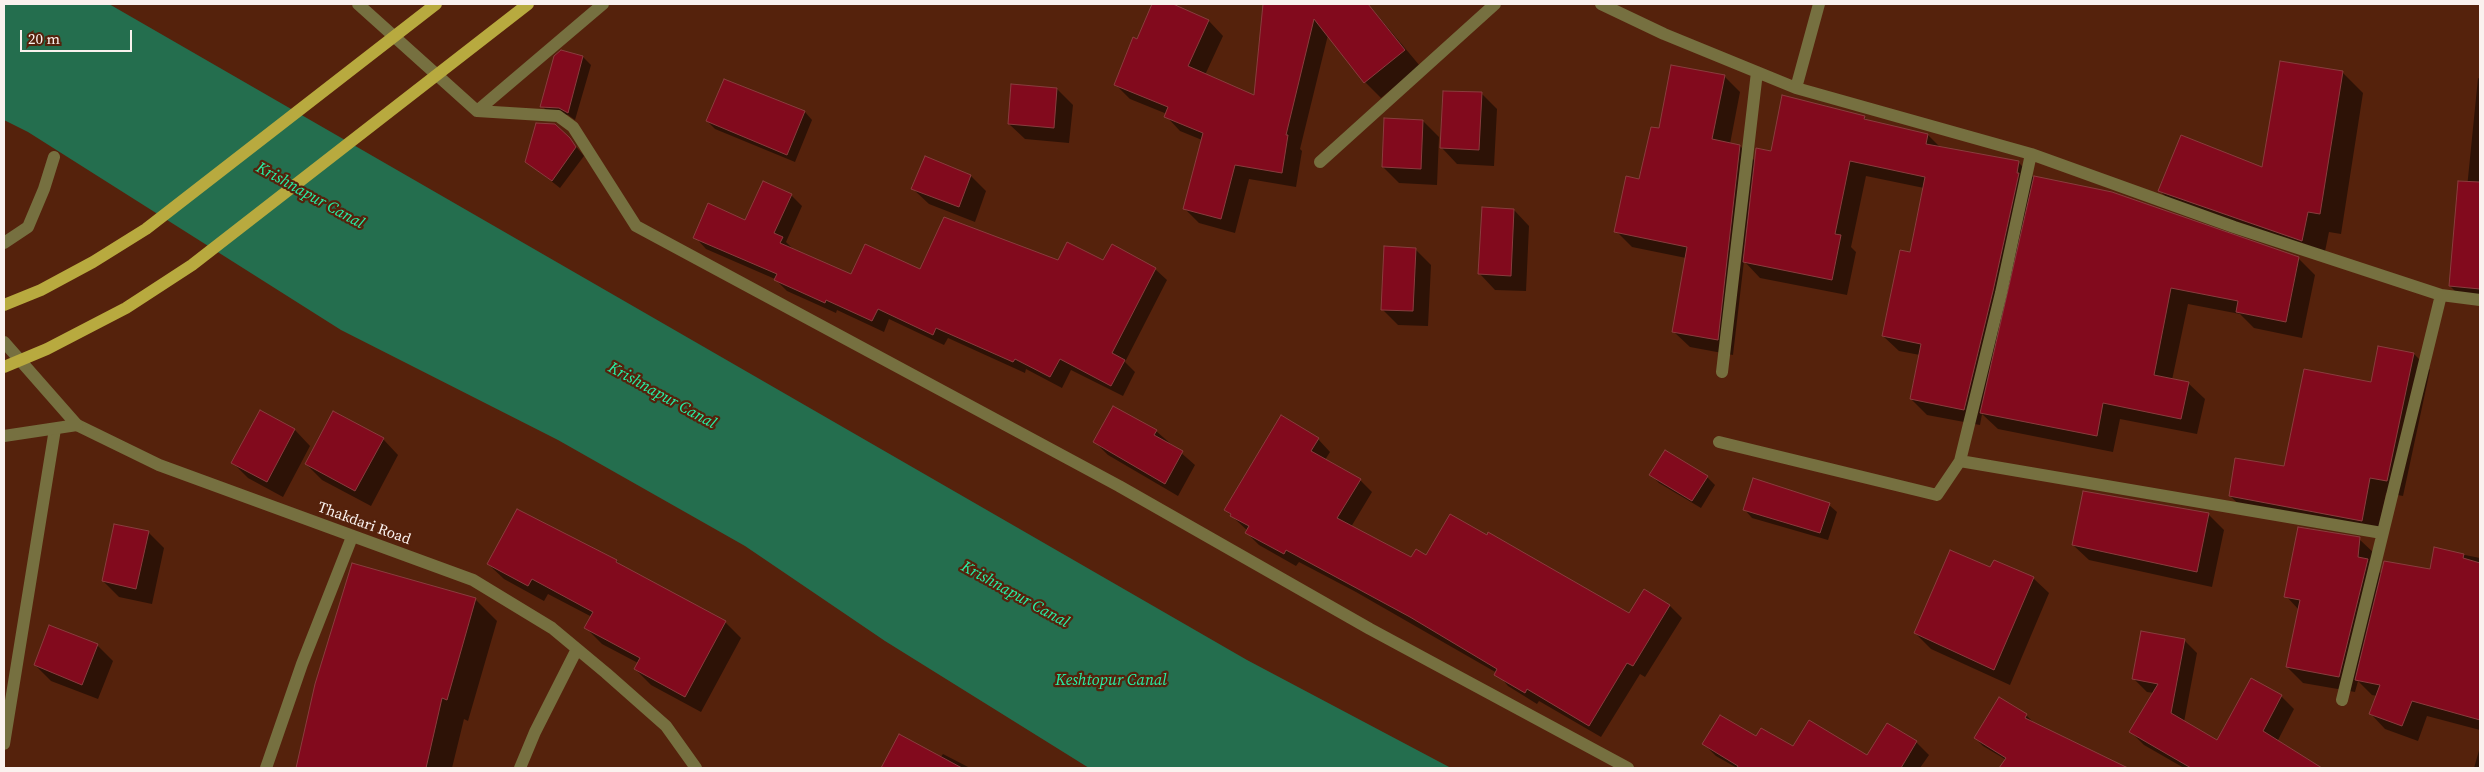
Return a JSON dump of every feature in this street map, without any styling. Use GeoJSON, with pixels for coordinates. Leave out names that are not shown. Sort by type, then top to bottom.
{"type":"FeatureCollection","features":[{"type":"Feature","properties":{"kind":"main road"},"geometry":{"type":"LineString","coordinates":[[4,305],[41,290],[93,262],[146,229],[436,4]]}},
{"type":"Feature","properties":{"kind":"main road"},"geometry":{"type":"LineString","coordinates":[[4,367],[47,349],[126,308],[192,265],[528,4]]}},
{"type":"Feature","properties":{"kind":"street"},"geometry":{"type":"LineString","coordinates":[[358,4],[477,111],[558,116],[573,127],[636,226],[1119,486],[1370,629],[1628,768]]}},
{"type":"Feature","properties":{"kind":"street"},"geometry":{"type":"LineString","coordinates":[[477,111],[603,4]]}},
{"type":"Feature","properties":{"kind":"street"},"geometry":{"type":"LineString","coordinates":[[1320,162],[1495,4]]}},
{"type":"Feature","properties":{"kind":"street"},"geometry":{"type":"LineString","coordinates":[[1601,4],[1664,34],[1796,88],[2031,154],[2234,227],[2441,296],[2480,300]]}},
{"type":"Feature","properties":{"kind":"street"},"geometry":{"type":"LineString","coordinates":[[1796,88],[1819,4]]}},
{"type":"Feature","properties":{"kind":"street"},"geometry":{"type":"LineString","coordinates":[[1722,372],[1757,72]]}},
{"type":"Feature","properties":{"kind":"street"},"geometry":{"type":"LineString","coordinates":[[1719,442],[1937,495],[1960,461],[2001,293],[2031,154]]}},
{"type":"Feature","properties":{"kind":"street"},"geometry":{"type":"LineString","coordinates":[[4,243],[28,227],[44,189],[54,157]]}},
{"type":"Feature","properties":{"kind":"street"},"geometry":{"type":"LineString","coordinates":[[2342,700],[2441,296]]}},
{"type":"Feature","properties":{"kind":"street","name":"Thakdari Road"},"geometry":{"type":"LineString","coordinates":[[4,342],[77,425],[159,465],[473,580],[552,628],[666,726],[696,768]]}},
{"type":"Feature","properties":{"kind":"street"},"geometry":{"type":"LineString","coordinates":[[4,436],[77,425]]}},
{"type":"Feature","properties":{"kind":"street"},"geometry":{"type":"LineString","coordinates":[[4,744],[55,428]]}},
{"type":"Feature","properties":{"kind":"street"},"geometry":{"type":"LineString","coordinates":[[1960,461],[2382,533]]}},
{"type":"Feature","properties":{"kind":"street"},"geometry":{"type":"LineString","coordinates":[[266,768],[302,664],[352,537]]}},
{"type":"Feature","properties":{"kind":"street"},"geometry":{"type":"LineString","coordinates":[[520,768],[535,732],[577,649]]}},
{"type":"Feature","properties":{"kind":"water","name":"Keshtopur Canal"},"geometry":{"type":"Polygon","coordinates":[[[4,4],[109,4],[1247,660],[1451,768],[1089,768],[885,641],[745,546],[558,440],[341,330],[28,132],[4,120],[4,4]]]}},
{"type":"Feature","properties":{"kind":"building"},"geometry":{"type":"Polygon","coordinates":[[[1152,4],[1173,4],[1209,20],[1188,66],[1254,95],[1263,4],[1368,4],[1405,50],[1364,83],[1314,19],[1286,135],[1288,135],[1282,173],[1235,165],[1221,219],[1183,209],[1203,133],[1164,117],[1168,107],[1114,85],[1133,37],[1137,39],[1152,4]]]}},
{"type":"Feature","properties":{"kind":"building"},"geometry":{"type":"Polygon","coordinates":[[[561,50],[583,56],[568,113],[559,108],[540,107],[554,56],[561,50]]]}},
{"type":"Feature","properties":{"kind":"building"},"geometry":{"type":"Polygon","coordinates":[[[2280,61],[2343,71],[2320,214],[2308,212],[2302,241],[2158,191],[2181,135],[2262,167],[2280,61]]]}},
{"type":"Feature","properties":{"kind":"building"},"geometry":{"type":"Polygon","coordinates":[[[1671,65],[1725,75],[1712,139],[1740,145],[1718,340],[1672,332],[1687,247],[1614,232],[1626,176],[1639,179],[1651,127],[1659,128],[1671,65]]]}},
{"type":"Feature","properties":{"kind":"building"},"geometry":{"type":"Polygon","coordinates":[[[724,79],[805,111],[787,155],[706,121],[724,79]]]}},
{"type":"Feature","properties":{"kind":"building"},"geometry":{"type":"Polygon","coordinates":[[[1011,84],[1057,88],[1054,128],[1008,124],[1011,84]]]}},
{"type":"Feature","properties":{"kind":"building"},"geometry":{"type":"Polygon","coordinates":[[[1443,91],[1482,92],[1479,150],[1440,148],[1443,91]]]}},
{"type":"Feature","properties":{"kind":"building"},"geometry":{"type":"Polygon","coordinates":[[[1782,95],[1865,116],[1864,119],[1928,134],[1926,144],[2019,161],[2017,173],[2019,173],[1993,291],[1964,410],[1910,399],[1921,344],[1882,336],[1900,250],[1910,252],[1925,177],[1850,161],[1835,234],[1841,235],[1832,280],[1743,262],[1756,148],[1771,151],[1782,95]]]}},
{"type":"Feature","properties":{"kind":"building"},"geometry":{"type":"Polygon","coordinates":[[[1384,118],[1423,120],[1421,169],[1382,167],[1384,118]]]}},
{"type":"Feature","properties":{"kind":"building"},"geometry":{"type":"Polygon","coordinates":[[[536,123],[555,124],[570,138],[576,147],[552,181],[525,162],[536,123]]]}},
{"type":"Feature","properties":{"kind":"building"},"geometry":{"type":"Polygon","coordinates":[[[925,156],[971,175],[959,207],[911,189],[925,156]]]}},
{"type":"Feature","properties":{"kind":"building"},"geometry":{"type":"Polygon","coordinates":[[[2034,176],[2112,192],[2299,257],[2286,322],[2236,312],[2238,301],[2171,288],[2154,375],[2189,382],[2181,419],[2103,403],[2097,436],[1980,413],[2034,176]]]}},
{"type":"Feature","properties":{"kind":"building"},"geometry":{"type":"Polygon","coordinates":[[[763,181],[792,194],[774,233],[783,237],[780,243],[851,274],[865,244],[920,269],[944,217],[1058,260],[1067,242],[1103,260],[1112,244],[1156,268],[1112,353],[1125,360],[1111,386],[1060,359],[1050,377],[1015,359],[1013,362],[936,328],[933,335],[878,309],[872,321],[826,300],[825,303],[774,280],[777,274],[693,238],[708,203],[745,220],[763,181]]]}},
{"type":"Feature","properties":{"kind":"building"},"geometry":{"type":"Polygon","coordinates":[[[2458,181],[2480,182],[2480,289],[2449,286],[2458,181]]]}},
{"type":"Feature","properties":{"kind":"building"},"geometry":{"type":"Polygon","coordinates":[[[1482,207],[1514,209],[1511,276],[1478,274],[1482,207]]]}},
{"type":"Feature","properties":{"kind":"building"},"geometry":{"type":"Polygon","coordinates":[[[1384,246],[1416,248],[1413,311],[1381,310],[1384,246]]]}},
{"type":"Feature","properties":{"kind":"building"},"geometry":{"type":"Polygon","coordinates":[[[2378,346],[2414,353],[2387,481],[2370,478],[2362,521],[2229,496],[2235,458],[2284,466],[2304,369],[2371,382],[2378,346]]]}},
{"type":"Feature","properties":{"kind":"building"},"geometry":{"type":"Polygon","coordinates":[[[1113,406],[1157,430],[1154,435],[1183,451],[1165,484],[1093,442],[1113,406]]]}},
{"type":"Feature","properties":{"kind":"building"},"geometry":{"type":"Polygon","coordinates":[[[260,410],[295,429],[267,482],[231,463],[260,410]]]}},
{"type":"Feature","properties":{"kind":"building"},"geometry":{"type":"Polygon","coordinates":[[[333,411],[384,438],[355,491],[305,464],[333,411]]]}},
{"type":"Feature","properties":{"kind":"building"},"geometry":{"type":"Polygon","coordinates":[[[1281,415],[1319,438],[1311,451],[1361,479],[1337,518],[1411,557],[1416,549],[1426,555],[1450,514],[1487,535],[1488,532],[1629,613],[1644,589],[1670,605],[1633,666],[1627,663],[1589,726],[1527,689],[1525,693],[1494,675],[1497,669],[1410,617],[1286,550],[1284,554],[1245,533],[1249,526],[1230,516],[1231,514],[1224,510],[1281,415]]]}},
{"type":"Feature","properties":{"kind":"building"},"geometry":{"type":"Polygon","coordinates":[[[1665,450],[1708,476],[1692,501],[1649,475],[1665,450]]]}},
{"type":"Feature","properties":{"kind":"building"},"geometry":{"type":"Polygon","coordinates":[[[1753,478],[1830,503],[1820,533],[1743,510],[1753,478]]]}},
{"type":"Feature","properties":{"kind":"building"},"geometry":{"type":"Polygon","coordinates":[[[2083,491],[2209,513],[2197,572],[2072,545],[2083,491]]]}},
{"type":"Feature","properties":{"kind":"building"},"geometry":{"type":"Polygon","coordinates":[[[517,509],[617,560],[616,562],[726,621],[685,697],[634,669],[640,658],[584,628],[593,612],[532,579],[528,586],[487,564],[517,509]]]}},
{"type":"Feature","properties":{"kind":"building"},"geometry":{"type":"Polygon","coordinates":[[[114,524],[149,531],[136,589],[102,581],[114,524]]]}},
{"type":"Feature","properties":{"kind":"building"},"geometry":{"type":"Polygon","coordinates":[[[2298,527],[2360,537],[2358,557],[2368,559],[2339,677],[2286,667],[2300,600],[2284,597],[2298,527]]]}},
{"type":"Feature","properties":{"kind":"building"},"geometry":{"type":"Polygon","coordinates":[[[2434,547],[2464,554],[2463,558],[2480,563],[2480,720],[2412,701],[2402,726],[2369,714],[2380,685],[2355,680],[2384,561],[2430,569],[2434,547]]]}},
{"type":"Feature","properties":{"kind":"building"},"geometry":{"type":"Polygon","coordinates":[[[1950,550],[1990,567],[1994,560],[2034,577],[1994,670],[1914,633],[1950,550]]]}},
{"type":"Feature","properties":{"kind":"building"},"geometry":{"type":"Polygon","coordinates":[[[352,563],[476,598],[447,700],[442,698],[426,768],[296,768],[315,684],[352,563]]]}},
{"type":"Feature","properties":{"kind":"building"},"geometry":{"type":"Polygon","coordinates":[[[49,625],[98,644],[82,685],[34,665],[49,625]]]}},
{"type":"Feature","properties":{"kind":"building"},"geometry":{"type":"Polygon","coordinates":[[[2141,631],[2185,639],[2171,713],[2217,740],[2251,678],[2282,695],[2263,731],[2322,768],[2191,768],[2129,732],[2158,684],[2132,679],[2141,631]]]}},
{"type":"Feature","properties":{"kind":"building"},"geometry":{"type":"Polygon","coordinates":[[[1999,697],[2027,714],[2025,718],[2128,768],[1999,768],[2006,758],[1974,738],[1999,697]]]}},
{"type":"Feature","properties":{"kind":"building"},"geometry":{"type":"Polygon","coordinates":[[[1720,715],[1756,736],[1761,728],[1793,746],[1809,720],[1867,755],[1887,723],[1917,741],[1901,768],[1737,768],[1738,766],[1702,744],[1720,715]]]}},
{"type":"Feature","properties":{"kind":"building"},"geometry":{"type":"Polygon","coordinates":[[[899,734],[962,768],[881,768],[899,734]]]}},
{"type":"Feature","properties":{"kind":"water label","name":"Krishnapur Canal"},"geometry":{"type":"Point","coordinates":[310,196]}},
{"type":"Feature","properties":{"kind":"water label","name":"Krishnapur Canal"},"geometry":{"type":"Point","coordinates":[662,396]}},
{"type":"Feature","properties":{"kind":"water label","name":"Krishnapur Canal"},"geometry":{"type":"Point","coordinates":[1015,595]}}]}
